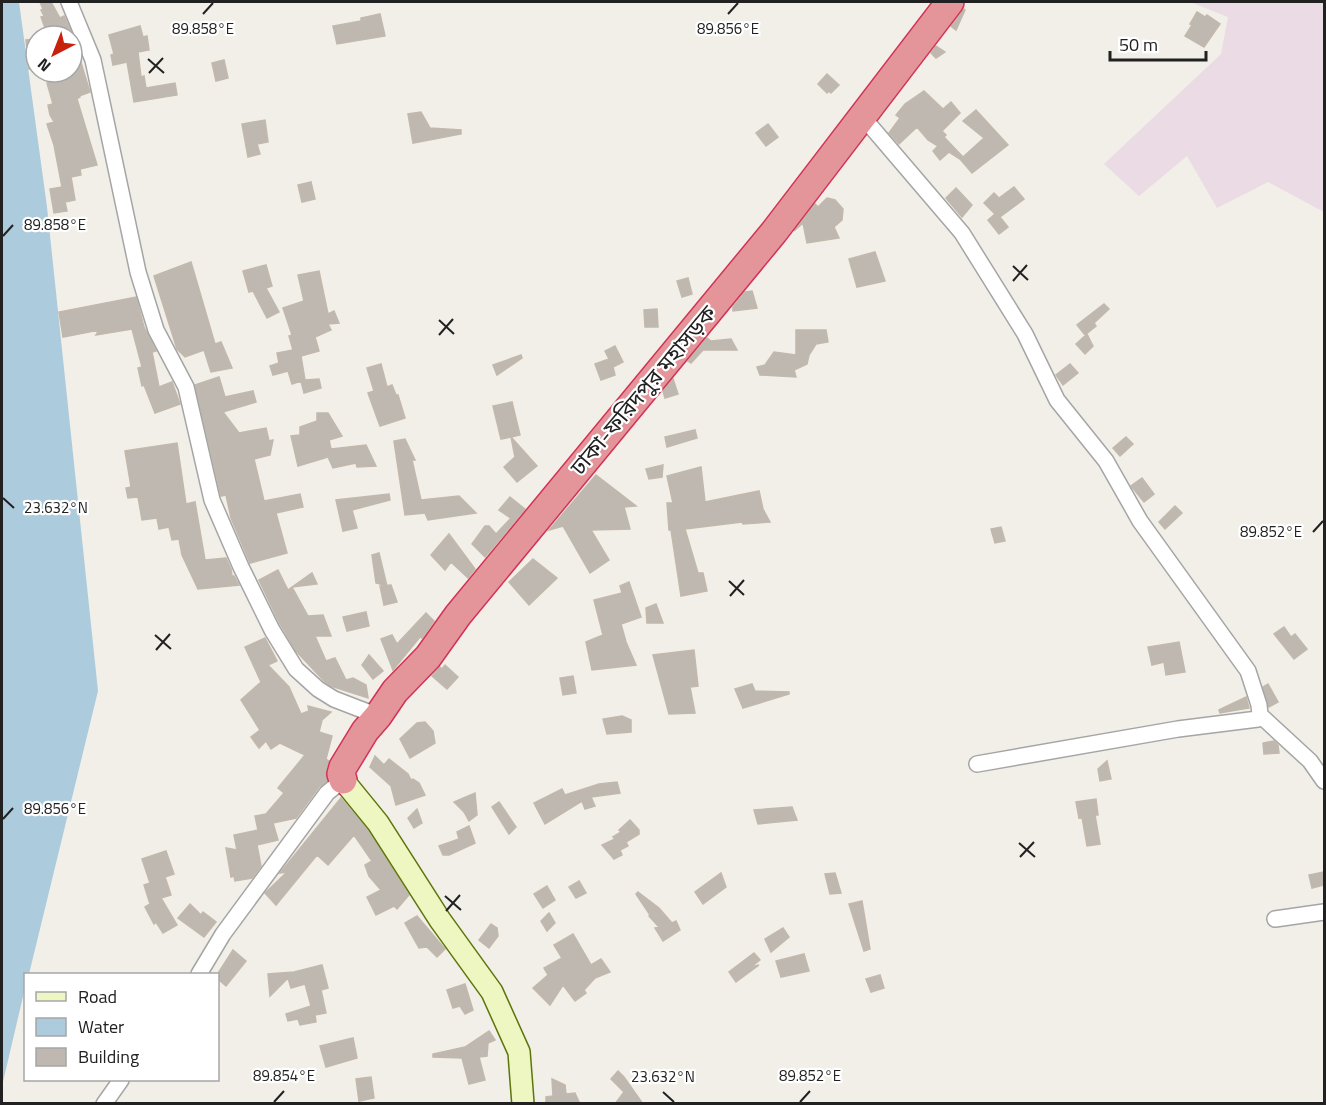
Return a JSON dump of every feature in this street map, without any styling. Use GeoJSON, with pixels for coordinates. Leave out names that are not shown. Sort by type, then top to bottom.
{"type":"FeatureCollection","features":[{"type":"Feature","properties":{"kind":"highway","name":"ঢাকা-ফরিদপুর মহাসড়ক"},"geometry":{"type":"LineString","coordinates":[[343,780],[341,774],[343,767],[365,731],[395,691],[428,657],[458,615],[774,232],[950,2]]}},
{"type":"Feature","properties":{"kind":"street"},"geometry":{"type":"LineString","coordinates":[[69,2],[93,60],[143,290],[156,330],[186,387],[194,414],[206,483],[233,550],[272,630],[296,669],[318,689],[334,699],[378,716]]}},
{"type":"Feature","properties":{"kind":"street"},"geometry":{"type":"LineString","coordinates":[[862,116],[962,233],[1025,334],[1057,400],[1106,461],[1140,521],[1248,670],[1260,715],[1310,761],[1324,781]]}},
{"type":"Feature","properties":{"kind":"street"},"geometry":{"type":"LineString","coordinates":[[976,764],[1178,729],[1258,719],[1260,715]]}},
{"type":"Feature","properties":{"kind":"street"},"geometry":{"type":"LineString","coordinates":[[200,973],[223,934],[321,801],[343,780],[378,824],[440,920],[492,992],[519,1052],[523,1104]]}},
{"type":"Feature","properties":{"kind":"street"},"geometry":{"type":"LineString","coordinates":[[1275,919],[1324,912]]}},
{"type":"Feature","properties":{"kind":"street"},"geometry":{"type":"LineString","coordinates":[[104,1104],[120,1081]]}},
{"type":"Feature","properties":{"kind":"shaded area"},"geometry":{"type":"Polygon","coordinates":[[[1190,2],[1324,2],[1324,212],[1268,182],[1217,208],[1187,156],[1139,196],[1104,164],[1221,54],[1228,17],[1190,2]]]}},
{"type":"Feature","properties":{"kind":"water"},"geometry":{"type":"Polygon","coordinates":[[[2,2],[19,2],[24,39],[24,84],[30,84],[47,207],[98,691],[29,973],[24,973],[24,992],[2,1086],[2,2]]]}},
{"type":"Feature","properties":{"kind":"building"},"geometry":{"type":"Polygon","coordinates":[[[40,2],[51,2],[60,18],[64,16],[68,24],[44,24],[41,17],[44,16],[41,10],[43,9],[40,2]]]}},
{"type":"Feature","properties":{"kind":"building"},"geometry":{"type":"Polygon","coordinates":[[[965,10],[956,30],[951,26],[965,10]]]}},
{"type":"Feature","properties":{"kind":"building"},"geometry":{"type":"Polygon","coordinates":[[[1197,12],[1205,17],[1207,15],[1220,24],[1204,47],[1185,36],[1197,12]]]}},
{"type":"Feature","properties":{"kind":"building"},"geometry":{"type":"Polygon","coordinates":[[[380,14],[385,36],[337,44],[333,26],[361,21],[361,18],[380,14]]]}},
{"type":"Feature","properties":{"kind":"building"},"geometry":{"type":"Polygon","coordinates":[[[140,26],[143,37],[147,36],[149,50],[138,52],[141,77],[144,76],[146,88],[175,83],[177,95],[134,102],[127,62],[113,65],[111,55],[114,54],[109,35],[140,26]]]}},
{"type":"Feature","properties":{"kind":"building"},"geometry":{"type":"Polygon","coordinates":[[[936,46],[945,52],[936,58],[931,53],[936,46]]]}},
{"type":"Feature","properties":{"kind":"building"},"geometry":{"type":"Polygon","coordinates":[[[224,60],[228,78],[216,81],[212,63],[224,60]]]}},
{"type":"Feature","properties":{"kind":"building"},"geometry":{"type":"Polygon","coordinates":[[[84,72],[90,92],[77,99],[97,165],[80,169],[81,175],[71,177],[75,200],[65,202],[67,211],[54,213],[50,189],[62,187],[54,145],[47,124],[54,122],[48,105],[53,104],[47,84],[84,84],[84,72]]]}},
{"type":"Feature","properties":{"kind":"building"},"geometry":{"type":"Polygon","coordinates":[[[827,74],[839,85],[831,93],[829,91],[827,93],[818,84],[827,74]]]}},
{"type":"Feature","properties":{"kind":"building"},"geometry":{"type":"Polygon","coordinates":[[[924,91],[943,109],[951,102],[960,113],[942,131],[946,135],[944,137],[963,157],[984,138],[963,121],[976,110],[1008,145],[972,173],[960,159],[949,152],[940,160],[933,151],[938,146],[928,140],[917,127],[899,144],[889,133],[900,118],[896,115],[905,104],[924,91]]]}},
{"type":"Feature","properties":{"kind":"building"},"geometry":{"type":"Polygon","coordinates":[[[421,112],[430,128],[461,130],[461,134],[413,143],[408,114],[421,112]]]}},
{"type":"Feature","properties":{"kind":"building"},"geometry":{"type":"Polygon","coordinates":[[[265,120],[268,142],[257,144],[260,154],[248,157],[242,124],[265,120]]]}},
{"type":"Feature","properties":{"kind":"building"},"geometry":{"type":"Polygon","coordinates":[[[768,124],[778,137],[766,146],[756,133],[768,124]]]}},
{"type":"Feature","properties":{"kind":"building"},"geometry":{"type":"Polygon","coordinates":[[[311,182],[315,199],[302,202],[298,185],[311,182]]]}},
{"type":"Feature","properties":{"kind":"building"},"geometry":{"type":"Polygon","coordinates":[[[1014,187],[1024,199],[1000,217],[1008,227],[999,234],[988,220],[995,214],[984,203],[994,193],[999,198],[1014,187]]]}},
{"type":"Feature","properties":{"kind":"building"},"geometry":{"type":"Polygon","coordinates":[[[956,188],[972,205],[962,217],[946,198],[956,188]]]}},
{"type":"Feature","properties":{"kind":"building"},"geometry":{"type":"Polygon","coordinates":[[[827,198],[835,200],[843,209],[842,220],[834,227],[839,238],[807,243],[803,223],[794,231],[815,204],[818,207],[827,198]]]}},
{"type":"Feature","properties":{"kind":"building"},"geometry":{"type":"Polygon","coordinates":[[[875,252],[885,281],[857,287],[849,259],[875,252]]]}},
{"type":"Feature","properties":{"kind":"building"},"geometry":{"type":"Polygon","coordinates":[[[191,262],[215,344],[221,342],[232,368],[211,372],[204,350],[185,357],[177,349],[154,276],[191,262]]]}},
{"type":"Feature","properties":{"kind":"building"},"geometry":{"type":"Polygon","coordinates":[[[266,265],[272,286],[266,288],[279,312],[267,318],[253,291],[249,292],[243,271],[266,265]]]}},
{"type":"Feature","properties":{"kind":"building"},"geometry":{"type":"Polygon","coordinates":[[[319,271],[328,314],[334,311],[339,323],[328,324],[331,330],[315,337],[319,351],[301,356],[305,380],[319,379],[321,388],[304,393],[301,381],[292,384],[288,371],[273,375],[270,366],[279,363],[277,353],[293,350],[289,336],[292,335],[283,308],[304,301],[298,275],[319,271]]]}},
{"type":"Feature","properties":{"kind":"building"},"geometry":{"type":"Polygon","coordinates":[[[688,278],[692,294],[682,297],[677,281],[688,278]]]}},
{"type":"Feature","properties":{"kind":"building"},"geometry":{"type":"Polygon","coordinates":[[[752,291],[757,308],[733,311],[733,307],[745,292],[752,291]]]}},
{"type":"Feature","properties":{"kind":"building"},"geometry":{"type":"Polygon","coordinates":[[[136,297],[144,327],[156,351],[152,352],[159,387],[172,382],[180,404],[155,413],[144,385],[142,386],[138,368],[142,367],[132,329],[96,335],[99,330],[63,337],[59,312],[136,297]]]}},
{"type":"Feature","properties":{"kind":"building"},"geometry":{"type":"Polygon","coordinates":[[[1104,304],[1109,309],[1094,323],[1096,326],[1085,335],[1077,325],[1104,304]]]}},
{"type":"Feature","properties":{"kind":"building"},"geometry":{"type":"Polygon","coordinates":[[[657,309],[658,327],[645,327],[644,310],[657,309]]]}},
{"type":"Feature","properties":{"kind":"building"},"geometry":{"type":"Polygon","coordinates":[[[796,330],[826,330],[828,342],[816,344],[809,355],[807,364],[794,370],[796,377],[760,375],[757,367],[765,365],[774,352],[796,355],[796,330]]]}},
{"type":"Feature","properties":{"kind":"building"},"geometry":{"type":"Polygon","coordinates":[[[1087,334],[1093,346],[1085,354],[1076,344],[1087,334]]]}},
{"type":"Feature","properties":{"kind":"building"},"geometry":{"type":"Polygon","coordinates":[[[707,338],[711,341],[731,339],[737,350],[703,350],[691,363],[688,361],[707,338]]]}},
{"type":"Feature","properties":{"kind":"building"},"geometry":{"type":"Polygon","coordinates":[[[615,346],[623,362],[613,367],[615,375],[601,380],[595,364],[609,359],[605,351],[615,346]]]}},
{"type":"Feature","properties":{"kind":"building"},"geometry":{"type":"Polygon","coordinates":[[[521,355],[522,358],[497,375],[493,365],[521,355]]]}},
{"type":"Feature","properties":{"kind":"building"},"geometry":{"type":"Polygon","coordinates":[[[381,364],[387,387],[392,385],[398,395],[405,418],[380,426],[368,393],[374,391],[367,368],[381,364]]]}},
{"type":"Feature","properties":{"kind":"building"},"geometry":{"type":"Polygon","coordinates":[[[1070,364],[1078,373],[1063,385],[1056,375],[1070,364]]]}},
{"type":"Feature","properties":{"kind":"building"},"geometry":{"type":"Polygon","coordinates":[[[219,377],[225,397],[253,391],[256,402],[223,412],[239,433],[266,428],[269,441],[273,440],[270,455],[254,459],[264,501],[300,494],[303,507],[276,513],[287,553],[250,563],[231,518],[226,495],[221,496],[195,385],[219,377]]]}},
{"type":"Feature","properties":{"kind":"building"},"geometry":{"type":"Polygon","coordinates":[[[673,379],[678,394],[665,398],[663,391],[673,379]]]}},
{"type":"Feature","properties":{"kind":"building"},"geometry":{"type":"Polygon","coordinates":[[[512,402],[520,435],[501,439],[493,406],[512,402]]]}},
{"type":"Feature","properties":{"kind":"building"},"geometry":{"type":"Polygon","coordinates":[[[317,413],[328,413],[342,436],[329,440],[331,449],[366,445],[376,466],[357,467],[356,463],[333,468],[328,457],[298,466],[291,436],[300,435],[300,427],[317,421],[317,413]]]}},
{"type":"Feature","properties":{"kind":"building"},"geometry":{"type":"Polygon","coordinates":[[[695,430],[697,438],[667,447],[665,437],[695,430]]]}},
{"type":"Feature","properties":{"kind":"building"},"geometry":{"type":"Polygon","coordinates":[[[511,437],[537,466],[517,482],[504,467],[515,457],[511,437]]]}},
{"type":"Feature","properties":{"kind":"building"},"geometry":{"type":"Polygon","coordinates":[[[1126,437],[1133,444],[1120,456],[1113,448],[1126,437]]]}},
{"type":"Feature","properties":{"kind":"building"},"geometry":{"type":"Polygon","coordinates":[[[405,439],[415,460],[412,460],[421,500],[459,496],[476,513],[428,520],[425,513],[405,515],[394,441],[405,439]]]}},
{"type":"Feature","properties":{"kind":"building"},"geometry":{"type":"Polygon","coordinates":[[[177,443],[186,504],[195,502],[205,560],[226,558],[232,576],[239,585],[198,589],[182,555],[179,539],[172,540],[169,527],[159,529],[157,518],[142,520],[138,497],[128,498],[126,488],[131,487],[125,451],[177,443]]]}},
{"type":"Feature","properties":{"kind":"building"},"geometry":{"type":"Polygon","coordinates":[[[663,465],[662,477],[649,479],[646,469],[663,465]]]}},
{"type":"Feature","properties":{"kind":"building"},"geometry":{"type":"Polygon","coordinates":[[[701,467],[705,502],[759,491],[763,509],[770,522],[743,524],[742,522],[685,529],[698,573],[703,573],[707,591],[681,596],[671,530],[669,530],[667,503],[673,503],[667,476],[701,467]]]}},
{"type":"Feature","properties":{"kind":"building"},"geometry":{"type":"Polygon","coordinates":[[[596,475],[636,506],[624,507],[630,529],[591,530],[609,560],[590,573],[563,526],[549,530],[596,475]]]}},
{"type":"Feature","properties":{"kind":"building"},"geometry":{"type":"Polygon","coordinates":[[[1142,478],[1154,494],[1144,502],[1131,486],[1142,478]]]}},
{"type":"Feature","properties":{"kind":"building"},"geometry":{"type":"Polygon","coordinates":[[[389,494],[390,500],[352,510],[357,528],[343,531],[336,500],[389,494]]]}},
{"type":"Feature","properties":{"kind":"building"},"geometry":{"type":"Polygon","coordinates":[[[510,497],[525,509],[515,521],[499,510],[510,497]]]}},
{"type":"Feature","properties":{"kind":"building"},"geometry":{"type":"Polygon","coordinates":[[[1175,506],[1182,513],[1165,529],[1159,522],[1175,506]]]}},
{"type":"Feature","properties":{"kind":"building"},"geometry":{"type":"Polygon","coordinates":[[[511,518],[515,521],[485,557],[472,544],[485,526],[489,526],[496,534],[511,518]]]}},
{"type":"Feature","properties":{"kind":"building"},"geometry":{"type":"Polygon","coordinates":[[[1001,527],[1005,541],[995,543],[991,529],[1001,527]]]}},
{"type":"Feature","properties":{"kind":"building"},"geometry":{"type":"Polygon","coordinates":[[[449,534],[475,569],[468,578],[451,562],[445,570],[431,555],[449,534]]]}},
{"type":"Feature","properties":{"kind":"building"},"geometry":{"type":"Polygon","coordinates":[[[379,553],[387,586],[376,583],[372,555],[379,553]]]}},
{"type":"Feature","properties":{"kind":"building"},"geometry":{"type":"Polygon","coordinates":[[[533,559],[557,578],[529,605],[509,582],[533,559]]]}},
{"type":"Feature","properties":{"kind":"building"},"geometry":{"type":"Polygon","coordinates":[[[278,570],[288,590],[292,587],[308,616],[323,615],[331,636],[315,636],[326,661],[335,658],[346,680],[353,678],[366,685],[368,698],[331,686],[296,651],[259,580],[278,570]]]}},
{"type":"Feature","properties":{"kind":"building"},"geometry":{"type":"Polygon","coordinates":[[[312,573],[317,584],[292,587],[312,573]]]}},
{"type":"Feature","properties":{"kind":"building"},"geometry":{"type":"Polygon","coordinates":[[[629,582],[641,617],[621,624],[636,665],[592,670],[586,642],[603,635],[594,600],[622,593],[620,586],[629,582]]]}},
{"type":"Feature","properties":{"kind":"building"},"geometry":{"type":"Polygon","coordinates":[[[391,585],[397,602],[384,605],[380,586],[391,585]]]}},
{"type":"Feature","properties":{"kind":"building"},"geometry":{"type":"Polygon","coordinates":[[[656,604],[663,623],[647,623],[646,608],[656,604]]]}},
{"type":"Feature","properties":{"kind":"building"},"geometry":{"type":"Polygon","coordinates":[[[366,612],[369,626],[347,631],[343,617],[366,612]]]}},
{"type":"Feature","properties":{"kind":"building"},"geometry":{"type":"Polygon","coordinates":[[[426,613],[434,621],[393,670],[381,639],[392,635],[397,644],[426,613]]]}},
{"type":"Feature","properties":{"kind":"building"},"geometry":{"type":"Polygon","coordinates":[[[1284,627],[1291,637],[1295,634],[1307,649],[1294,659],[1274,634],[1284,627]]]}},
{"type":"Feature","properties":{"kind":"building"},"geometry":{"type":"Polygon","coordinates":[[[265,638],[277,661],[268,665],[289,687],[301,714],[309,711],[308,706],[331,712],[322,720],[319,732],[332,736],[326,759],[329,761],[326,770],[327,781],[319,787],[296,818],[273,823],[278,840],[257,845],[261,866],[252,878],[235,881],[234,876],[231,877],[226,848],[237,850],[234,835],[258,830],[255,816],[266,814],[284,793],[278,788],[305,755],[280,743],[271,749],[266,741],[259,748],[251,737],[260,730],[241,700],[261,682],[245,647],[265,638]]]}},
{"type":"Feature","properties":{"kind":"building"},"geometry":{"type":"Polygon","coordinates":[[[1179,642],[1185,672],[1166,675],[1164,662],[1152,665],[1148,647],[1179,642]]]}},
{"type":"Feature","properties":{"kind":"building"},"geometry":{"type":"Polygon","coordinates":[[[694,650],[698,686],[690,687],[695,713],[669,714],[653,655],[694,650]]]}},
{"type":"Feature","properties":{"kind":"building"},"geometry":{"type":"Polygon","coordinates":[[[369,655],[383,671],[373,679],[362,665],[369,655]]]}},
{"type":"Feature","properties":{"kind":"building"},"geometry":{"type":"Polygon","coordinates":[[[445,665],[458,677],[447,689],[432,676],[445,665]]]}},
{"type":"Feature","properties":{"kind":"building"},"geometry":{"type":"Polygon","coordinates":[[[573,676],[576,693],[563,695],[560,678],[573,676]]]}},
{"type":"Feature","properties":{"kind":"building"},"geometry":{"type":"Polygon","coordinates":[[[752,684],[755,691],[789,692],[789,694],[743,708],[735,689],[752,684]]]}},
{"type":"Feature","properties":{"kind":"building"},"geometry":{"type":"Polygon","coordinates":[[[1268,684],[1278,702],[1269,707],[1263,687],[1268,684]]]}},
{"type":"Feature","properties":{"kind":"building"},"geometry":{"type":"Polygon","coordinates":[[[1246,697],[1249,708],[1220,713],[1219,710],[1246,697]]]}},
{"type":"Feature","properties":{"kind":"building"},"geometry":{"type":"Polygon","coordinates":[[[622,716],[631,720],[631,732],[607,734],[603,719],[622,716]]]}},
{"type":"Feature","properties":{"kind":"building"},"geometry":{"type":"Polygon","coordinates":[[[425,722],[433,731],[435,743],[410,758],[400,739],[417,723],[425,722]]]}},
{"type":"Feature","properties":{"kind":"building"},"geometry":{"type":"Polygon","coordinates":[[[1274,741],[1278,745],[1279,753],[1264,754],[1263,743],[1274,741]]]}},
{"type":"Feature","properties":{"kind":"building"},"geometry":{"type":"Polygon","coordinates":[[[375,756],[384,765],[389,759],[408,774],[411,780],[419,783],[425,795],[396,805],[391,786],[370,767],[375,756]]]}},
{"type":"Feature","properties":{"kind":"building"},"geometry":{"type":"Polygon","coordinates":[[[1107,761],[1111,779],[1100,781],[1098,769],[1107,761]]]}},
{"type":"Feature","properties":{"kind":"building"},"geometry":{"type":"Polygon","coordinates":[[[617,782],[620,793],[591,797],[595,806],[585,809],[582,801],[545,824],[534,803],[562,789],[565,795],[599,784],[617,782]]]}},
{"type":"Feature","properties":{"kind":"building"},"geometry":{"type":"Polygon","coordinates":[[[475,793],[477,815],[469,821],[454,802],[475,793]]]}},
{"type":"Feature","properties":{"kind":"building"},"geometry":{"type":"Polygon","coordinates":[[[341,798],[368,830],[409,895],[397,909],[394,906],[376,915],[367,897],[381,890],[369,876],[365,865],[372,861],[354,835],[328,865],[317,855],[276,905],[265,893],[287,872],[280,873],[341,798]]]}},
{"type":"Feature","properties":{"kind":"building"},"geometry":{"type":"Polygon","coordinates":[[[1096,799],[1098,815],[1095,815],[1100,844],[1087,846],[1082,817],[1079,818],[1076,802],[1096,799]]]}},
{"type":"Feature","properties":{"kind":"building"},"geometry":{"type":"Polygon","coordinates":[[[499,802],[516,827],[509,834],[492,807],[499,802]]]}},
{"type":"Feature","properties":{"kind":"building"},"geometry":{"type":"Polygon","coordinates":[[[792,807],[797,820],[758,824],[754,810],[792,807]]]}},
{"type":"Feature","properties":{"kind":"building"},"geometry":{"type":"Polygon","coordinates":[[[417,809],[422,823],[414,828],[408,818],[417,809]]]}},
{"type":"Feature","properties":{"kind":"building"},"geometry":{"type":"Polygon","coordinates":[[[630,820],[639,830],[639,834],[626,842],[628,846],[620,850],[622,855],[614,859],[602,845],[615,839],[613,837],[621,832],[619,830],[630,820]]]}},
{"type":"Feature","properties":{"kind":"building"},"geometry":{"type":"Polygon","coordinates":[[[469,826],[475,843],[449,855],[443,855],[439,846],[459,839],[457,832],[469,826]]]}},
{"type":"Feature","properties":{"kind":"building"},"geometry":{"type":"Polygon","coordinates":[[[166,851],[174,874],[165,877],[171,895],[161,898],[177,925],[163,933],[156,922],[154,924],[145,907],[150,904],[144,885],[150,883],[142,859],[166,851]]]}},
{"type":"Feature","properties":{"kind":"building"},"geometry":{"type":"Polygon","coordinates":[[[1324,872],[1324,885],[1312,888],[1309,875],[1324,872]]]}},
{"type":"Feature","properties":{"kind":"building"},"geometry":{"type":"Polygon","coordinates":[[[721,873],[726,887],[703,904],[695,892],[721,873]]]}},
{"type":"Feature","properties":{"kind":"building"},"geometry":{"type":"Polygon","coordinates":[[[835,873],[841,893],[830,894],[825,874],[835,873]]]}},
{"type":"Feature","properties":{"kind":"building"},"geometry":{"type":"Polygon","coordinates":[[[579,881],[586,893],[576,898],[569,887],[579,881]]]}},
{"type":"Feature","properties":{"kind":"building"},"geometry":{"type":"Polygon","coordinates":[[[547,886],[555,900],[543,908],[534,894],[547,886]]]}},
{"type":"Feature","properties":{"kind":"building"},"geometry":{"type":"Polygon","coordinates":[[[638,892],[659,908],[672,923],[676,921],[680,930],[663,941],[655,928],[659,927],[649,916],[636,894],[638,892]]]}},
{"type":"Feature","properties":{"kind":"building"},"geometry":{"type":"Polygon","coordinates":[[[862,901],[870,949],[864,951],[849,904],[862,901]]]}},
{"type":"Feature","properties":{"kind":"building"},"geometry":{"type":"Polygon","coordinates":[[[190,904],[201,915],[203,912],[216,922],[204,937],[178,918],[190,904]]]}},
{"type":"Feature","properties":{"kind":"building"},"geometry":{"type":"Polygon","coordinates":[[[549,913],[555,923],[547,931],[541,921],[549,913]]]}},
{"type":"Feature","properties":{"kind":"building"},"geometry":{"type":"Polygon","coordinates":[[[417,916],[445,949],[437,957],[427,947],[419,948],[405,923],[417,916]]]}},
{"type":"Feature","properties":{"kind":"building"},"geometry":{"type":"Polygon","coordinates":[[[491,924],[497,928],[498,936],[489,948],[479,940],[491,924]]]}},
{"type":"Feature","properties":{"kind":"building"},"geometry":{"type":"Polygon","coordinates":[[[783,928],[789,937],[771,952],[765,939],[783,928]]]}},
{"type":"Feature","properties":{"kind":"building"},"geometry":{"type":"Polygon","coordinates":[[[573,934],[591,965],[601,959],[610,972],[595,978],[584,990],[586,993],[575,1001],[563,985],[550,1005],[533,988],[548,975],[544,968],[562,958],[554,945],[573,934]]]}},
{"type":"Feature","properties":{"kind":"building"},"geometry":{"type":"Polygon","coordinates":[[[233,950],[246,961],[226,986],[219,980],[218,973],[233,950]]]}},
{"type":"Feature","properties":{"kind":"building"},"geometry":{"type":"Polygon","coordinates":[[[754,953],[760,960],[751,967],[759,965],[736,982],[729,972],[754,953]]]}},
{"type":"Feature","properties":{"kind":"building"},"geometry":{"type":"Polygon","coordinates":[[[804,954],[809,971],[781,977],[776,961],[804,954]]]}},
{"type":"Feature","properties":{"kind":"building"},"geometry":{"type":"Polygon","coordinates":[[[322,965],[328,988],[321,990],[326,1013],[315,1015],[316,1022],[300,1025],[298,1019],[288,1021],[286,1014],[311,1006],[305,984],[291,988],[288,978],[270,996],[268,974],[294,972],[322,965]]]}},
{"type":"Feature","properties":{"kind":"building"},"geometry":{"type":"Polygon","coordinates":[[[880,975],[884,988],[871,992],[866,979],[880,975]]]}},
{"type":"Feature","properties":{"kind":"building"},"geometry":{"type":"Polygon","coordinates":[[[465,984],[473,1010],[465,1014],[460,1006],[453,1008],[447,990],[465,984]]]}},
{"type":"Feature","properties":{"kind":"building"},"geometry":{"type":"Polygon","coordinates":[[[489,1031],[495,1040],[488,1043],[487,1056],[479,1057],[485,1080],[469,1084],[462,1058],[433,1057],[433,1054],[465,1047],[489,1031]]]}},
{"type":"Feature","properties":{"kind":"building"},"geometry":{"type":"Polygon","coordinates":[[[353,1038],[357,1058],[326,1067],[320,1046],[353,1038]]]}},
{"type":"Feature","properties":{"kind":"building"},"geometry":{"type":"Polygon","coordinates":[[[618,1071],[643,1104],[615,1104],[624,1092],[611,1079],[618,1071]]]}},
{"type":"Feature","properties":{"kind":"building"},"geometry":{"type":"Polygon","coordinates":[[[371,1077],[374,1098],[359,1101],[356,1079],[371,1077]]]}},
{"type":"Feature","properties":{"kind":"building"},"geometry":{"type":"Polygon","coordinates":[[[552,1079],[565,1085],[566,1094],[575,1093],[580,1104],[546,1104],[546,1097],[553,1096],[552,1079]]]}}]}
